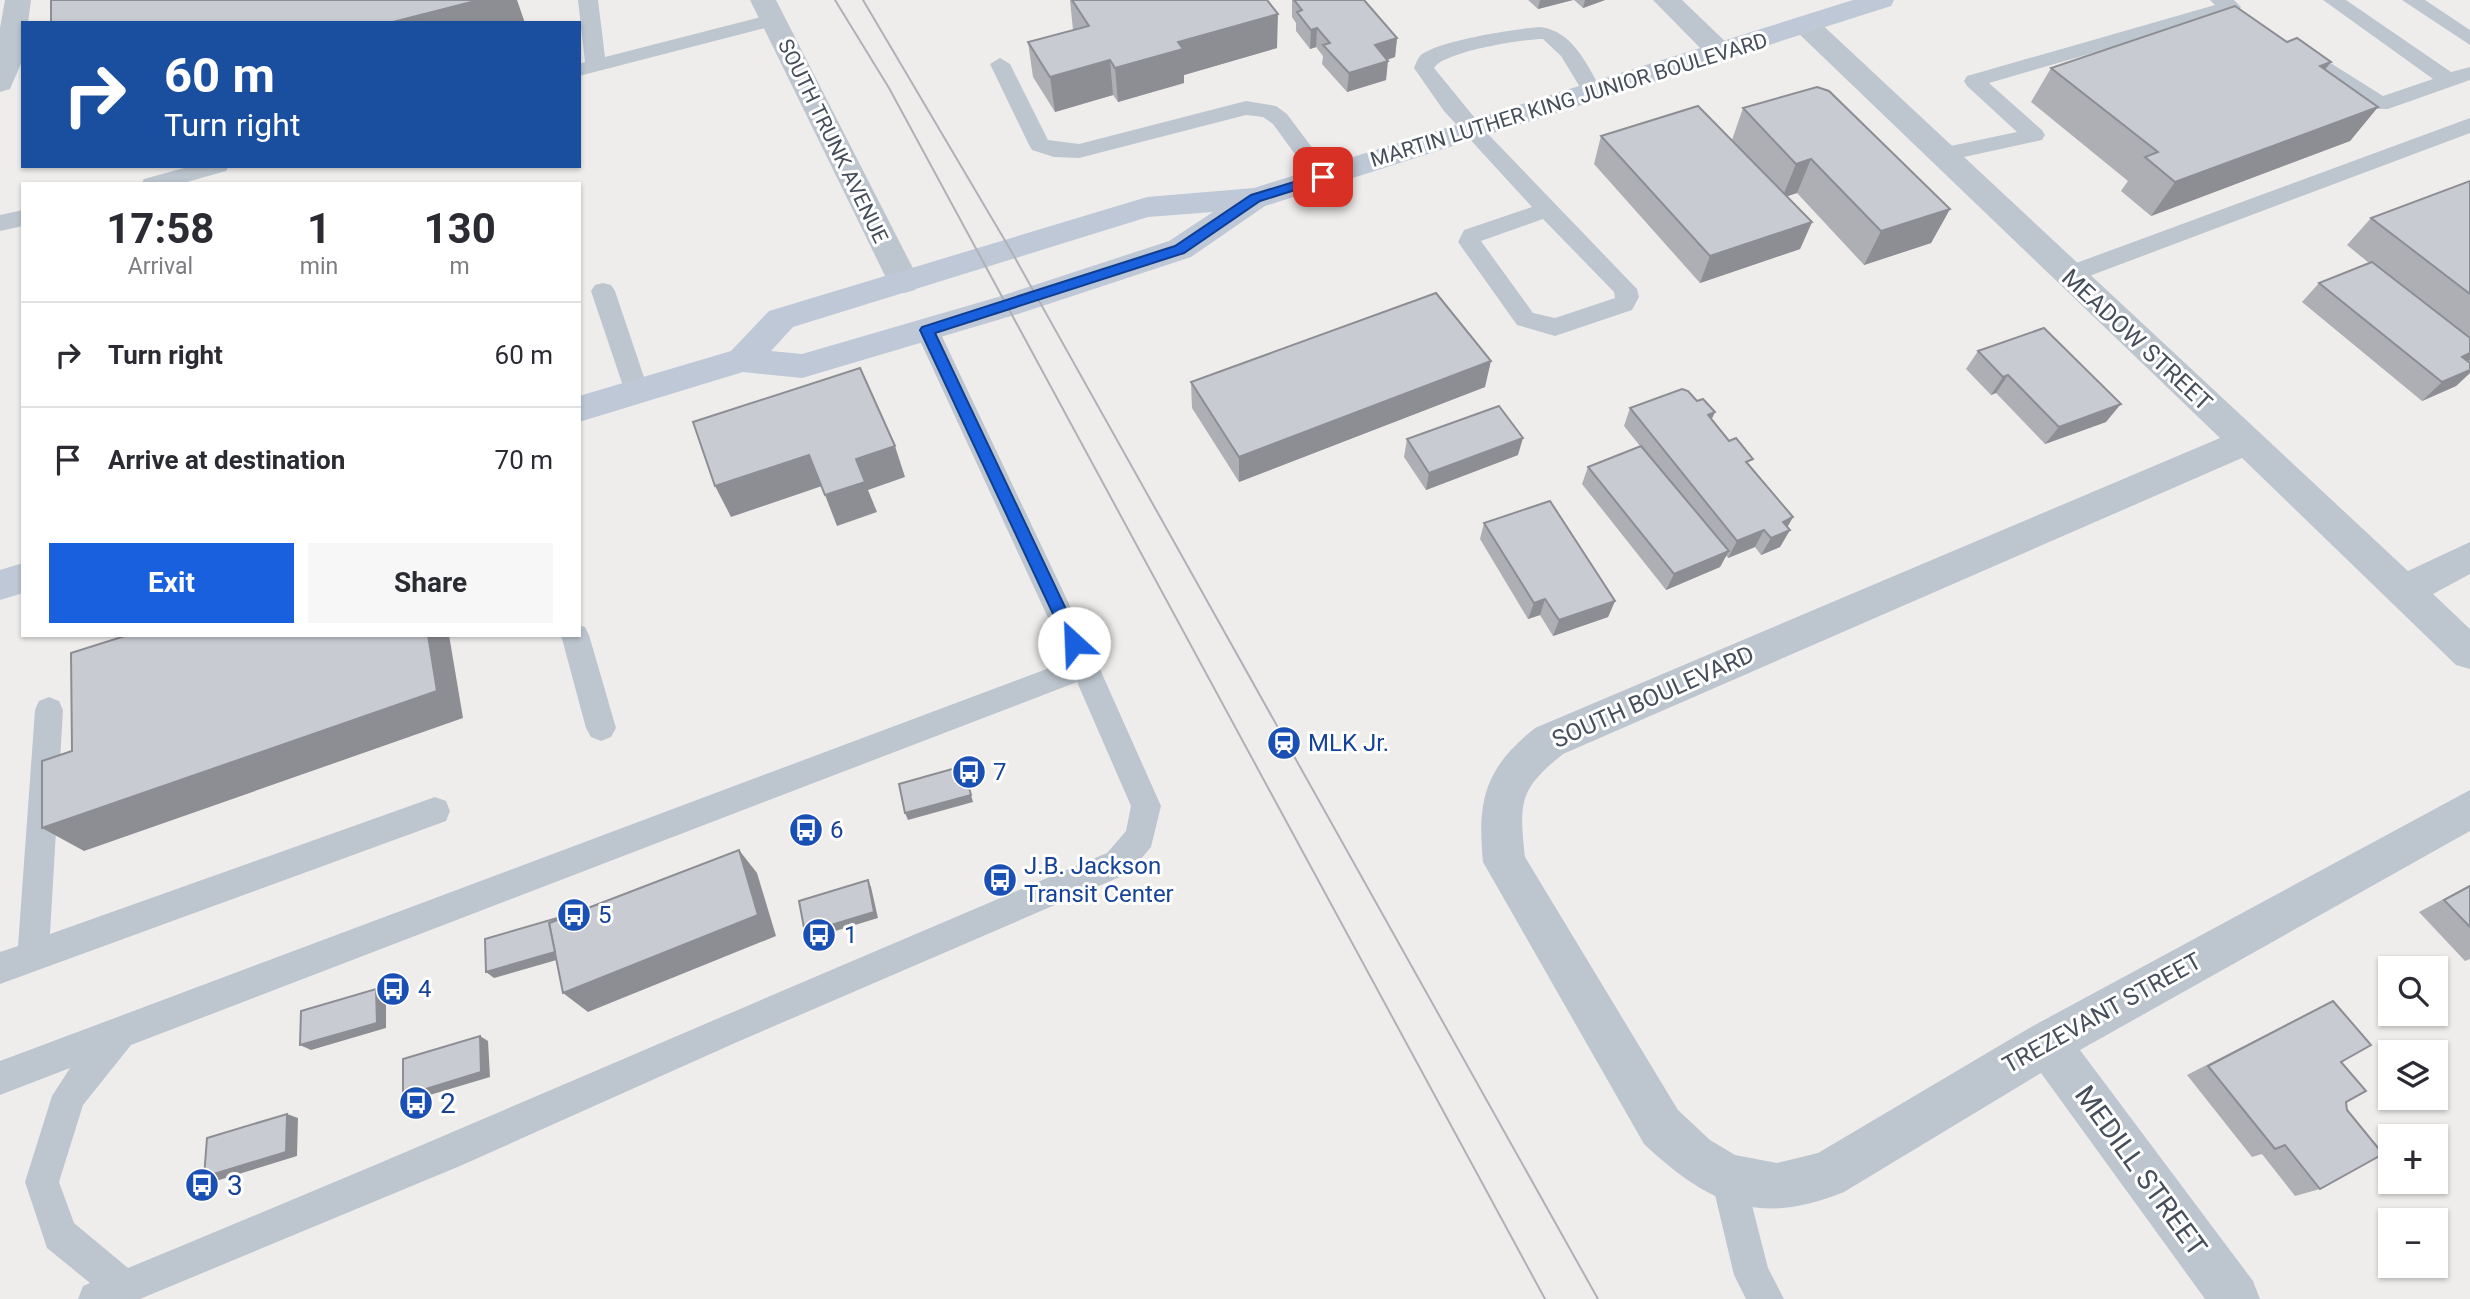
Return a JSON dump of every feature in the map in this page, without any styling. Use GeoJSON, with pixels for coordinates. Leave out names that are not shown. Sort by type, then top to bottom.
{"type":"FeatureCollection","features":[{"type":"Feature","properties":{"kind":"main road","name":"MARTIN LUTHER KING JUNIOR BOULEVARD"},"geometry":{"type":"LineString","coordinates":[[743,360],[780,319],[1147,207],[1256,198],[1721,53],[1881,0]]}},
{"type":"Feature","properties":{"kind":"main road","name":"MARTIN LUTHER KING JUNIOR BOULEVARD"},"geometry":{"type":"LineString","coordinates":[[581,408],[743,360],[802,366],[927,330],[1180,249],[1256,198]]}},
{"type":"Feature","properties":{"kind":"main road"},"geometry":{"type":"LineString","coordinates":[[0,585],[21,579]]}},
{"type":"Feature","properties":{"kind":"street"},"geometry":{"type":"LineString","coordinates":[[1666,0],[1721,53]]}},
{"type":"Feature","properties":{"kind":"street"},"geometry":{"type":"LineString","coordinates":[[0,83],[12,9]]}},
{"type":"Feature","properties":{"kind":"street","name":"SOUTH TRUNK AVENUE"},"geometry":{"type":"LineString","coordinates":[[768,10],[904,282]]}},
{"type":"Feature","properties":{"kind":"street","name":"MEADOW STREET"},"geometry":{"type":"LineString","coordinates":[[1806,26],[2470,653]]}},
{"type":"Feature","properties":{"kind":"street","name":"SOUTH BOULEVARD"},"geometry":{"type":"LineString","coordinates":[[1728,1178],[1693,1157],[1661,1127],[1504,862],[1500,824],[1505,789],[1522,762],[1562,736],[2245,442]]}},
{"type":"Feature","properties":{"kind":"street"},"geometry":{"type":"LineString","coordinates":[[2404,591],[2470,557]]}},
{"type":"Feature","properties":{"kind":"street","name":"TREZEVANT STREET"},"geometry":{"type":"LineString","coordinates":[[1728,1178],[1777,1187],[1827,1175],[2047,1043],[2470,809]]}},
{"type":"Feature","properties":{"kind":"street","name":"MEDILL STREET"},"geometry":{"type":"LineString","coordinates":[[2047,1043],[2235,1299]]}},
{"type":"Feature","properties":{"kind":"lane"},"geometry":{"type":"LineString","coordinates":[[588,0],[588,68],[768,10]]}},
{"type":"Feature","properties":{"kind":"lane"},"geometry":{"type":"LineString","coordinates":[[2333,0],[2461,78]]}},
{"type":"Feature","properties":{"kind":"lane"},"geometry":{"type":"LineString","coordinates":[[2412,0],[2470,39]]}},
{"type":"Feature","properties":{"kind":"lane"},"geometry":{"type":"LineString","coordinates":[[2440,0],[2470,20]]}},
{"type":"Feature","properties":{"kind":"lane"},"geometry":{"type":"LineString","coordinates":[[1941,155],[2034,135],[1974,81],[2231,7]]}},
{"type":"Feature","properties":{"kind":"lane"},"geometry":{"type":"LineString","coordinates":[[1548,210],[1472,235],[1469,242],[1525,319],[1555,327],[1624,304],[1628,297],[1625,289],[1472,130],[1424,72],[1429,60],[1530,31],[1545,32],[1565,49],[1593,92]]}},
{"type":"Feature","properties":{"kind":"lane"},"geometry":{"type":"LineString","coordinates":[[2277,37],[2382,104],[2461,78]]}},
{"type":"Feature","properties":{"kind":"lane"},"geometry":{"type":"LineString","coordinates":[[1000,64],[1040,145],[1054,150],[1079,151],[1246,108],[1269,111],[1280,119],[1323,177]]}},
{"type":"Feature","properties":{"kind":"lane"},"geometry":{"type":"LineString","coordinates":[[2068,275],[2470,125]]}},
{"type":"Feature","properties":{"kind":"lane"},"geometry":{"type":"LineString","coordinates":[[159,182],[211,168]]}},
{"type":"Feature","properties":{"kind":"lane"},"geometry":{"type":"LineString","coordinates":[[0,223],[21,218]]}},
{"type":"Feature","properties":{"kind":"lane"},"geometry":{"type":"LineString","coordinates":[[603,291],[638,392]]}},
{"type":"Feature","properties":{"kind":"lane"},"geometry":{"type":"LineString","coordinates":[[120,1032],[69,1096],[42,1182],[60,1236],[110,1294],[447,1154],[723,1031],[1118,863],[1140,837],[1146,806],[1085,667],[927,330]]}},
{"type":"Feature","properties":{"kind":"lane"},"geometry":{"type":"LineString","coordinates":[[576,637],[601,728]]}},
{"type":"Feature","properties":{"kind":"lane"},"geometry":{"type":"LineString","coordinates":[[0,1078],[1085,667]]}},
{"type":"Feature","properties":{"kind":"lane"},"geometry":{"type":"LineString","coordinates":[[33,957],[50,710]]}},
{"type":"Feature","properties":{"kind":"lane"},"geometry":{"type":"LineString","coordinates":[[0,968],[435,811]]}},
{"type":"Feature","properties":{"kind":"lane"},"geometry":{"type":"LineString","coordinates":[[1728,1178],[1752,1275],[1766,1299]]}},
{"type":"Feature","properties":{"kind":"building"},"geometry":{"type":"Polygon","coordinates":[[[51,0],[479,0],[397,21],[51,21],[51,0]]]}},
{"type":"Feature","properties":{"kind":"building"},"geometry":{"type":"Polygon","coordinates":[[[1072,0],[1267,0],[1278,14],[1178,42],[1183,49],[1115,68],[1110,60],[1050,77],[1028,42],[1089,26],[1072,0]]]}},
{"type":"Feature","properties":{"kind":"building"},"geometry":{"type":"Polygon","coordinates":[[[1294,0],[1364,0],[1397,38],[1375,45],[1388,61],[1349,73],[1323,45],[1330,43],[1317,28],[1311,30],[1297,12],[1302,10],[1294,0]]]}},
{"type":"Feature","properties":{"kind":"building"},"geometry":{"type":"Polygon","coordinates":[[[2235,6],[2287,42],[2297,38],[2331,62],[2320,66],[2378,107],[2175,182],[2145,157],[2158,152],[2051,68],[2235,6]]]}},
{"type":"Feature","properties":{"kind":"building"},"geometry":{"type":"Polygon","coordinates":[[[1817,87],[1829,91],[1950,209],[1881,231],[1811,159],[1796,164],[1743,108],[1817,87]]]}},
{"type":"Feature","properties":{"kind":"building"},"geometry":{"type":"Polygon","coordinates":[[[1698,106],[1812,222],[1710,256],[1601,136],[1698,106]]]}},
{"type":"Feature","properties":{"kind":"building"},"geometry":{"type":"Polygon","coordinates":[[[2470,181],[2470,294],[2371,218],[2470,181]]]}},
{"type":"Feature","properties":{"kind":"building"},"geometry":{"type":"Polygon","coordinates":[[[2372,262],[2470,338],[2470,353],[2462,357],[2470,363],[2470,370],[2442,382],[2319,283],[2372,262]]]}},
{"type":"Feature","properties":{"kind":"building"},"geometry":{"type":"Polygon","coordinates":[[[1436,293],[1491,361],[1239,457],[1191,382],[1436,293]]]}},
{"type":"Feature","properties":{"kind":"building"},"geometry":{"type":"Polygon","coordinates":[[[2044,328],[2121,404],[2059,427],[2008,375],[2003,377],[1978,351],[2044,328]]]}},
{"type":"Feature","properties":{"kind":"building"},"geometry":{"type":"Polygon","coordinates":[[[860,368],[895,446],[856,459],[865,482],[825,495],[809,455],[715,486],[693,422],[860,368]]]}},
{"type":"Feature","properties":{"kind":"building"},"geometry":{"type":"Polygon","coordinates":[[[1682,389],[1688,391],[1697,401],[1703,399],[1715,412],[1708,415],[1729,441],[1736,438],[1753,459],[1746,462],[1793,517],[1783,522],[1790,530],[1771,538],[1764,530],[1737,541],[1630,408],[1682,389]]]}},
{"type":"Feature","properties":{"kind":"building"},"geometry":{"type":"Polygon","coordinates":[[[1499,406],[1523,438],[1429,473],[1407,439],[1499,406]]]}},
{"type":"Feature","properties":{"kind":"building"},"geometry":{"type":"Polygon","coordinates":[[[1641,446],[1729,551],[1674,574],[1588,467],[1641,446]]]}},
{"type":"Feature","properties":{"kind":"building"},"geometry":{"type":"Polygon","coordinates":[[[1550,501],[1615,601],[1559,620],[1545,599],[1534,603],[1484,523],[1550,501]]]}},
{"type":"Feature","properties":{"kind":"building"},"geometry":{"type":"Polygon","coordinates":[[[122,637],[428,637],[437,691],[42,828],[42,761],[72,751],[71,653],[122,637]]]}},
{"type":"Feature","properties":{"kind":"building"},"geometry":{"type":"Polygon","coordinates":[[[963,766],[971,795],[905,813],[899,784],[963,766]]]}},
{"type":"Feature","properties":{"kind":"building"},"geometry":{"type":"Polygon","coordinates":[[[739,850],[758,915],[563,993],[549,923],[739,850]]]}},
{"type":"Feature","properties":{"kind":"building"},"geometry":{"type":"Polygon","coordinates":[[[868,880],[874,912],[805,933],[799,901],[868,880]]]}},
{"type":"Feature","properties":{"kind":"building"},"geometry":{"type":"Polygon","coordinates":[[[2470,886],[2470,927],[2444,900],[2470,886]]]}},
{"type":"Feature","properties":{"kind":"building"},"geometry":{"type":"Polygon","coordinates":[[[557,918],[549,923],[555,952],[486,972],[485,939],[557,918]]]}},
{"type":"Feature","properties":{"kind":"building"},"geometry":{"type":"Polygon","coordinates":[[[376,989],[377,1023],[300,1045],[301,1011],[376,989]]]}},
{"type":"Feature","properties":{"kind":"building"},"geometry":{"type":"Polygon","coordinates":[[[2333,1001],[2371,1045],[2341,1062],[2366,1091],[2346,1102],[2347,1110],[2378,1148],[2378,1157],[2320,1189],[2285,1145],[2275,1149],[2208,1066],[2333,1001]]]}},
{"type":"Feature","properties":{"kind":"building"},"geometry":{"type":"Polygon","coordinates":[[[480,1036],[481,1072],[403,1096],[403,1059],[480,1036]]]}},
{"type":"Feature","properties":{"kind":"building"},"geometry":{"type":"Polygon","coordinates":[[[287,1114],[286,1152],[204,1177],[207,1138],[287,1114]]]}},
{"type":"Feature","properties":{"kind":"tram line"},"geometry":{"type":"LineString","coordinates":[[835,0],[889,88],[1545,1299]]}},
{"type":"Feature","properties":{"kind":"tram line"},"geometry":{"type":"LineString","coordinates":[[863,0],[1010,249],[1598,1299]]}},
{"type":"Feature","properties":{"kind":"place","name":"MLK Jr."},"geometry":{"type":"Point","coordinates":[1284,743]}},
{"type":"Feature","properties":{"kind":"place","name":"7"},"geometry":{"type":"Point","coordinates":[969,772]}},
{"type":"Feature","properties":{"kind":"place","name":"6"},"geometry":{"type":"Point","coordinates":[806,830]}},
{"type":"Feature","properties":{"kind":"place","name":"J.B. Jackson Transit Center"},"geometry":{"type":"Point","coordinates":[1000,880]}},
{"type":"Feature","properties":{"kind":"place","name":"5"},"geometry":{"type":"Point","coordinates":[574,915]}},
{"type":"Feature","properties":{"kind":"place","name":"1"},"geometry":{"type":"Point","coordinates":[819,935]}},
{"type":"Feature","properties":{"kind":"place","name":"4"},"geometry":{"type":"Point","coordinates":[393,989]}},
{"type":"Feature","properties":{"kind":"place","name":"2"},"geometry":{"type":"Point","coordinates":[416,1103]}},
{"type":"Feature","properties":{"kind":"place","name":"3"},"geometry":{"type":"Point","coordinates":[202,1185]}},
{"type":"Feature","properties":{"kind":"route"},"geometry":{"type":"LineString","coordinates":[[1074,643],[927,330],[1180,249],[1256,198],[1323,177]]}}]}
